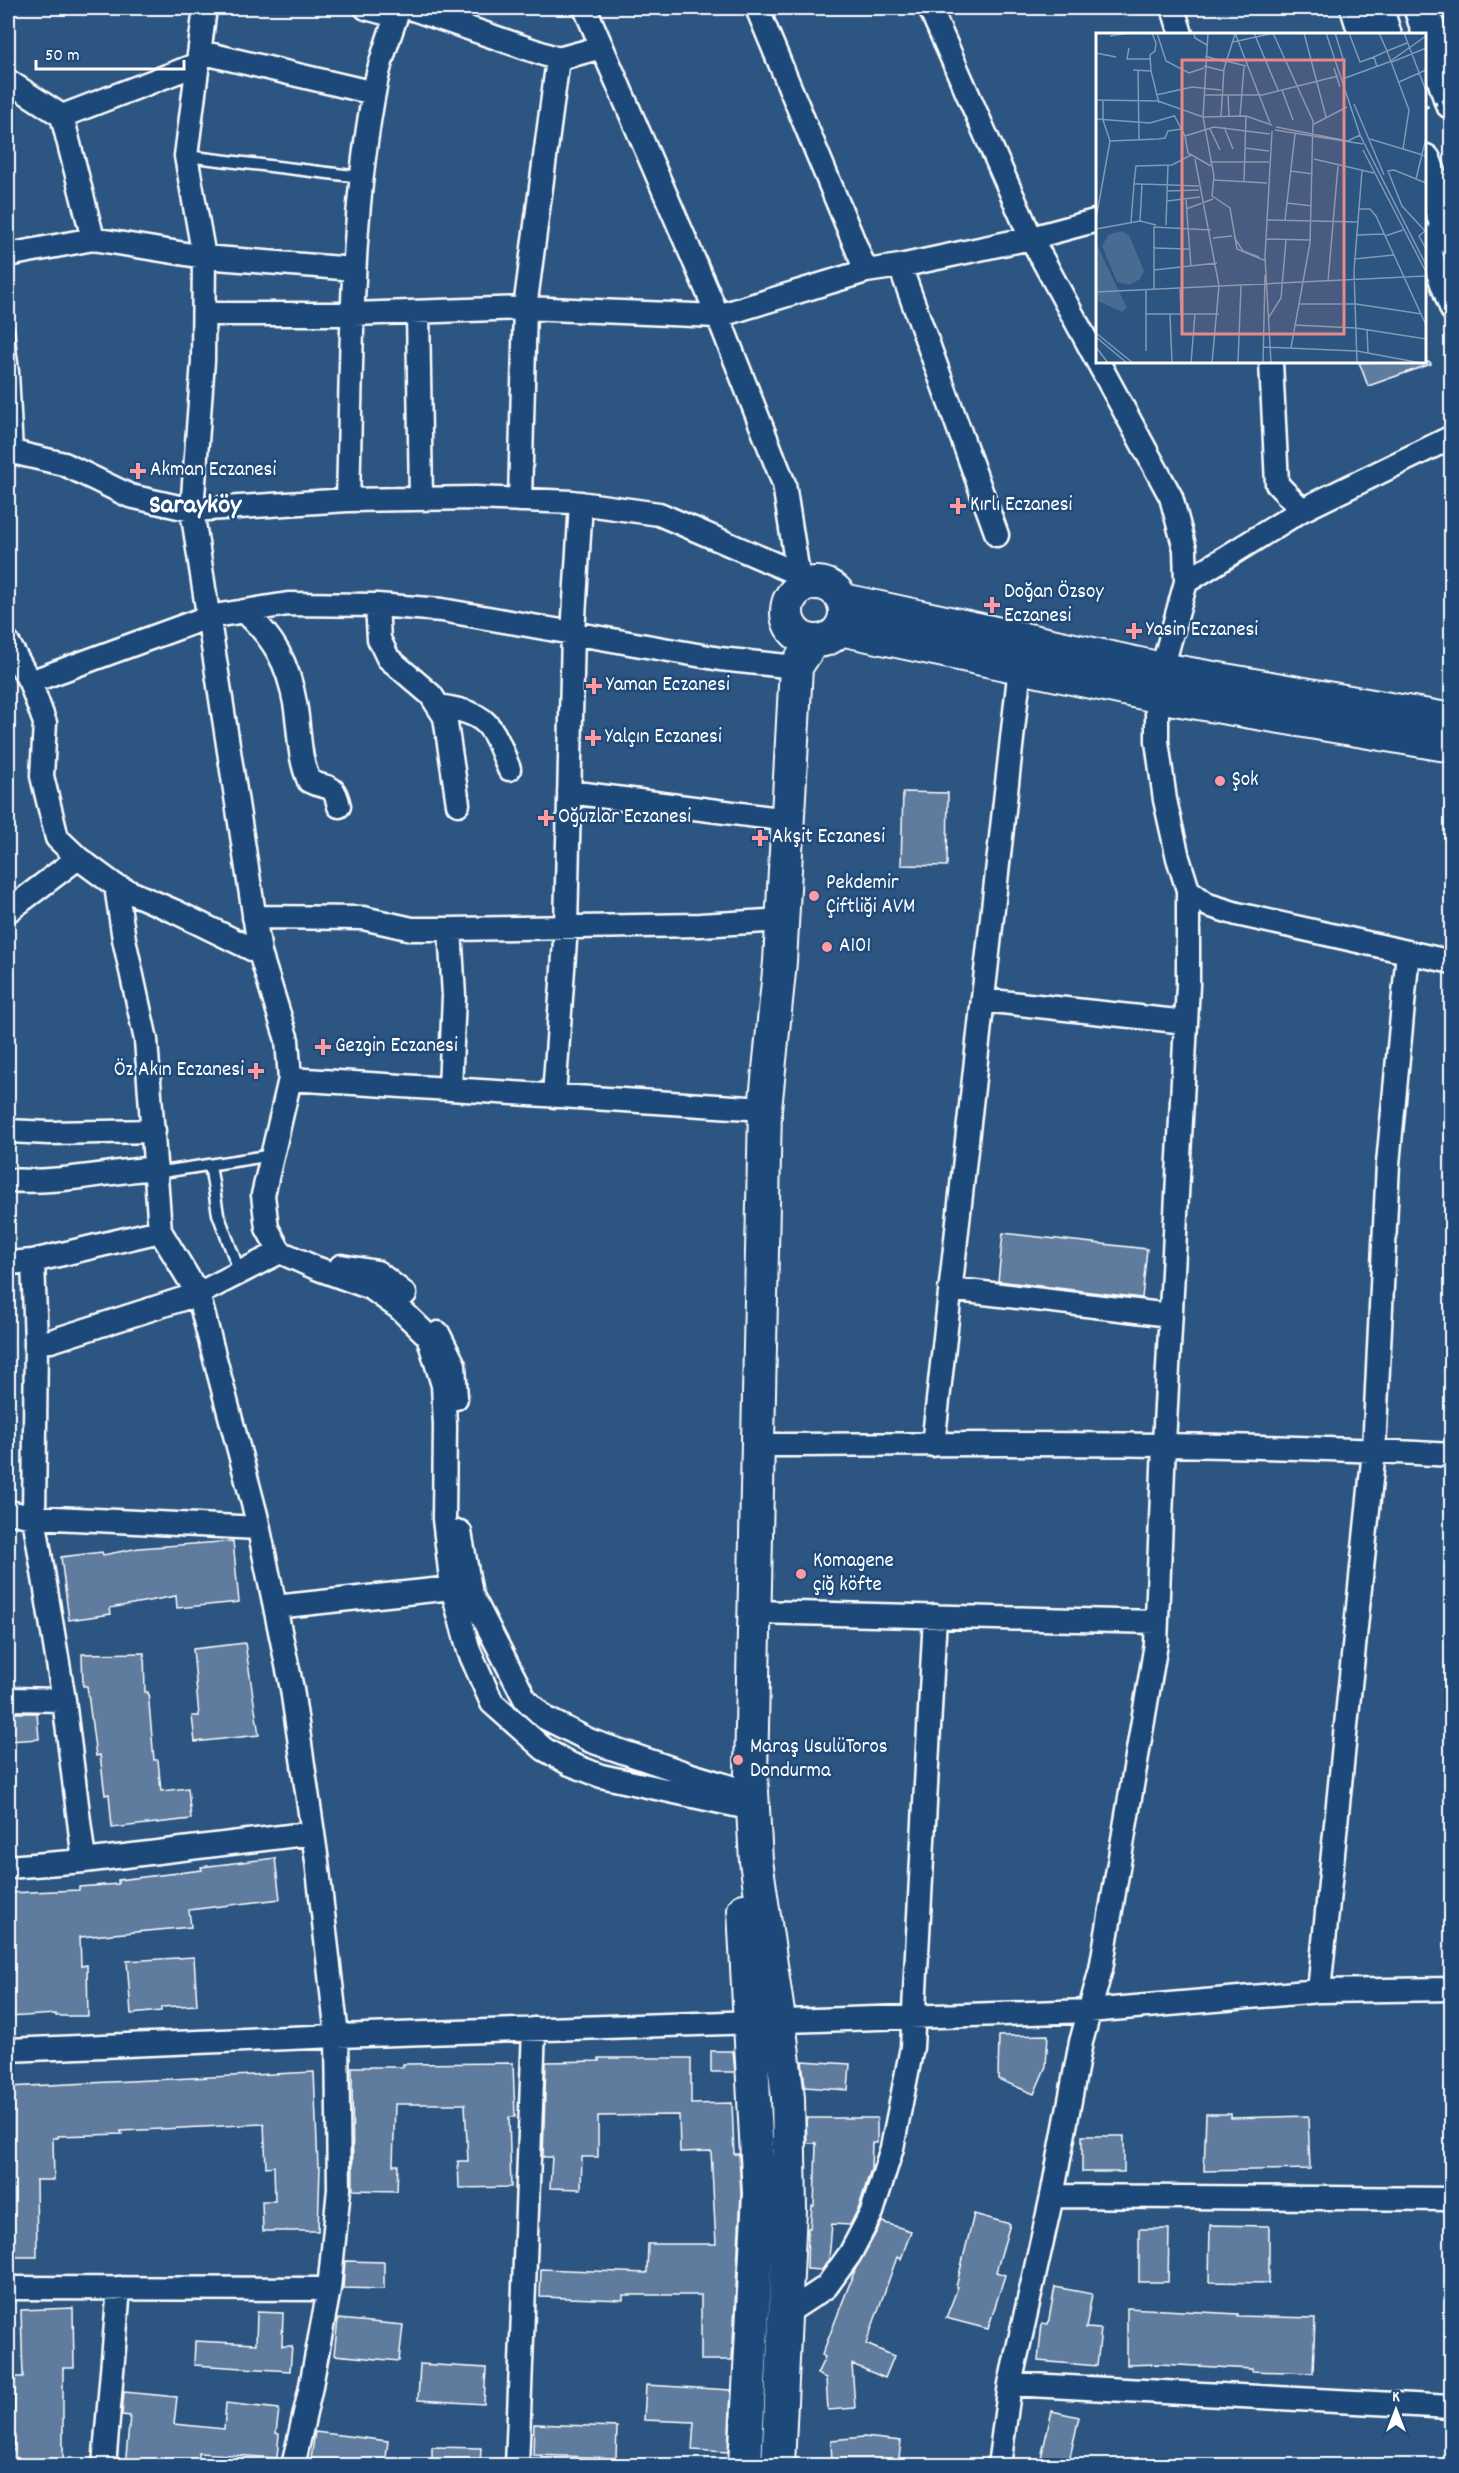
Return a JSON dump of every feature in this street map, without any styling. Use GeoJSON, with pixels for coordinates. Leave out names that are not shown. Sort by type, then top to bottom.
{"type":"FeatureCollection","features":[{"type":"Feature","properties":{"kind":"highway"},"geometry":{"type":"LineString","coordinates":[[1376,8],[1384,33]]}},
{"type":"Feature","properties":{"kind":"highway"},"geometry":{"type":"LineString","coordinates":[[1421,8],[1452,101]]}},
{"type":"Feature","properties":{"kind":"highway"},"geometry":{"type":"LineString","coordinates":[[1426,164],[1452,238]]}},
{"type":"Feature","properties":{"kind":"street"},"geometry":{"type":"LineString","coordinates":[[205,8],[186,156],[204,257],[203,362],[192,510],[260,953],[287,1040],[290,1079],[263,1195],[267,1228],[280,1252],[371,1288],[399,1308],[428,1336],[443,1385],[446,1425],[444,1519],[452,1588],[469,1650],[492,1703],[544,1749],[570,1764],[601,1776],[685,1793],[747,1794]]}},
{"type":"Feature","properties":{"kind":"street"},"geometry":{"type":"LineString","coordinates":[[366,8],[402,10],[558,59],[602,47]]}},
{"type":"Feature","properties":{"kind":"street"},"geometry":{"type":"LineString","coordinates":[[585,8],[718,316],[784,484],[803,579],[791,597],[787,608],[788,620],[793,630],[802,637],[832,623],[1160,682],[1452,746]]}},
{"type":"Feature","properties":{"kind":"street"},"geometry":{"type":"LineString","coordinates":[[757,8],[866,271]]}},
{"type":"Feature","properties":{"kind":"street"},"geometry":{"type":"LineString","coordinates":[[930,8],[1031,238],[1096,358]]}},
{"type":"Feature","properties":{"kind":"street"},"geometry":{"type":"LineString","coordinates":[[1173,8],[1181,33]]}},
{"type":"Feature","properties":{"kind":"street"},"geometry":{"type":"LineString","coordinates":[[1352,8],[1360,33]]}},
{"type":"Feature","properties":{"kind":"street"},"geometry":{"type":"LineString","coordinates":[[348,500],[354,269],[361,177],[376,80],[402,10]]}},
{"type":"Feature","properties":{"kind":"street"},"geometry":{"type":"LineString","coordinates":[[62,116],[199,58],[374,93]]}},
{"type":"Feature","properties":{"kind":"street"},"geometry":{"type":"LineString","coordinates":[[520,500],[525,308],[558,59]]}},
{"type":"Feature","properties":{"kind":"street"},"geometry":{"type":"LineString","coordinates":[[8,81],[62,116],[93,239]]}},
{"type":"Feature","properties":{"kind":"street"},"geometry":{"type":"LineString","coordinates":[[204,314],[353,314],[525,308],[718,316],[866,271],[1031,238],[1096,221]]}},
{"type":"Feature","properties":{"kind":"street"},"geometry":{"type":"LineString","coordinates":[[8,255],[93,239],[204,257],[354,269]]}},
{"type":"Feature","properties":{"kind":"street"},"geometry":{"type":"LineString","coordinates":[[1426,239],[1452,310]]}},
{"type":"Feature","properties":{"kind":"street"},"geometry":{"type":"LineString","coordinates":[[900,266],[997,535]]}},
{"type":"Feature","properties":{"kind":"street"},"geometry":{"type":"LineString","coordinates":[[418,312],[421,499]]}},
{"type":"Feature","properties":{"kind":"street"},"geometry":{"type":"LineString","coordinates":[[999,2466],[1010,2384],[1052,2196],[1089,2011],[1101,1969],[1156,1644],[1170,1315],[1186,1022],[1188,890],[1178,858],[1157,741],[1160,682],[1186,582],[1185,549],[1171,497],[1099,363]]}},
{"type":"Feature","properties":{"kind":"street"},"geometry":{"type":"LineString","coordinates":[[1271,363],[1277,484],[1302,510]]}},
{"type":"Feature","properties":{"kind":"street"},"geometry":{"type":"LineString","coordinates":[[1186,582],[1302,510],[1452,437]]}},
{"type":"Feature","properties":{"kind":"street"},"geometry":{"type":"LineString","coordinates":[[12,452],[64,464],[130,496],[192,510],[348,500],[421,499],[581,503],[659,514],[803,579],[822,583],[835,589],[832,623],[796,667],[783,920],[765,1109],[754,1611],[747,1794],[765,2021],[745,2466]]}},
{"type":"Feature","properties":{"kind":"street"},"geometry":{"type":"LineString","coordinates":[[554,1096],[566,927],[573,633],[581,503]]}},
{"type":"Feature","properties":{"kind":"street"},"geometry":{"type":"LineString","coordinates":[[30,682],[208,617],[288,604],[377,605],[442,610],[720,659],[796,667]]}},
{"type":"Feature","properties":{"kind":"street"},"geometry":{"type":"LineString","coordinates":[[377,605],[379,639],[388,658],[396,667],[419,683],[439,706],[447,728],[458,804]]}},
{"type":"Feature","properties":{"kind":"street"},"geometry":{"type":"LineString","coordinates":[[244,611],[264,629],[276,645],[286,670],[295,702],[303,766],[309,781],[317,785],[330,786],[335,791],[339,806]]}},
{"type":"Feature","properties":{"kind":"street"},"geometry":{"type":"LineString","coordinates":[[832,623],[1020,667],[1160,682],[1452,720]]}},
{"type":"Feature","properties":{"kind":"street"},"geometry":{"type":"LineString","coordinates":[[8,643],[30,682],[45,723],[42,776],[57,838],[78,858],[116,886],[174,911],[260,953]]}},
{"type":"Feature","properties":{"kind":"street"},"geometry":{"type":"LineString","coordinates":[[933,1445],[1020,667]]}},
{"type":"Feature","properties":{"kind":"street"},"geometry":{"type":"LineString","coordinates":[[439,706],[462,710],[483,719],[496,737],[508,769]]}},
{"type":"Feature","properties":{"kind":"street"},"geometry":{"type":"LineString","coordinates":[[569,792],[788,820]]}},
{"type":"Feature","properties":{"kind":"street"},"geometry":{"type":"LineString","coordinates":[[8,911],[78,858]]}},
{"type":"Feature","properties":{"kind":"street"},"geometry":{"type":"LineString","coordinates":[[116,886],[124,939],[146,1040],[160,1231],[198,1294],[258,1528],[292,1689],[313,1833],[337,2036],[339,2189],[329,2289],[293,2466]]}},
{"type":"Feature","properties":{"kind":"street"},"geometry":{"type":"LineString","coordinates":[[1188,890],[1208,904],[1238,914],[1452,962]]}},
{"type":"Feature","properties":{"kind":"street"},"geometry":{"type":"LineString","coordinates":[[254,917],[363,918],[412,929],[700,925],[783,920]]}},
{"type":"Feature","properties":{"kind":"street"},"geometry":{"type":"LineString","coordinates":[[450,929],[454,996],[450,1089]]}},
{"type":"Feature","properties":{"kind":"street"},"geometry":{"type":"LineString","coordinates":[[1319,1991],[1374,1450],[1388,1164],[1408,952]]}},
{"type":"Feature","properties":{"kind":"street"},"geometry":{"type":"LineString","coordinates":[[983,1000],[1186,1022]]}},
{"type":"Feature","properties":{"kind":"street"},"geometry":{"type":"LineString","coordinates":[[290,1079],[765,1109]]}},
{"type":"Feature","properties":{"kind":"street"},"geometry":{"type":"LineString","coordinates":[[8,1131],[49,1133],[154,1131]]}},
{"type":"Feature","properties":{"kind":"street"},"geometry":{"type":"LineString","coordinates":[[8,1180],[41,1181],[156,1170]]}},
{"type":"Feature","properties":{"kind":"street"},"geometry":{"type":"LineString","coordinates":[[8,1263],[33,1262],[160,1231]]}},
{"type":"Feature","properties":{"kind":"street"},"geometry":{"type":"LineString","coordinates":[[36,1342],[51,1341],[198,1294],[280,1252]]}},
{"type":"Feature","properties":{"kind":"street"},"geometry":{"type":"LineString","coordinates":[[33,1262],[36,1342],[34,1517],[64,1700],[84,1861]]}},
{"type":"Feature","properties":{"kind":"street"},"geometry":{"type":"LineString","coordinates":[[316,1268],[342,1265],[377,1272],[432,1321],[454,1365],[458,1420],[458,1517],[471,1594],[525,1699],[546,1718],[591,1741],[747,1794]]}},
{"type":"Feature","properties":{"kind":"street"},"geometry":{"type":"LineString","coordinates":[[950,1289],[1170,1315]]}},
{"type":"Feature","properties":{"kind":"street"},"geometry":{"type":"LineString","coordinates":[[756,1445],[1164,1444],[1374,1450],[1452,1455]]}},
{"type":"Feature","properties":{"kind":"street"},"geometry":{"type":"LineString","coordinates":[[8,1512],[34,1517],[258,1528]]}},
{"type":"Feature","properties":{"kind":"street"},"geometry":{"type":"LineString","coordinates":[[275,1606],[452,1588]]}},
{"type":"Feature","properties":{"kind":"street"},"geometry":{"type":"LineString","coordinates":[[754,1611],[1157,1622]]}},
{"type":"Feature","properties":{"kind":"street"},"geometry":{"type":"LineString","coordinates":[[785,2314],[826,2287],[850,2254],[873,2212],[892,2148],[912,2048],[934,1616]]}},
{"type":"Feature","properties":{"kind":"street"},"geometry":{"type":"LineString","coordinates":[[8,1699],[64,1700]]}},
{"type":"Feature","properties":{"kind":"street"},"geometry":{"type":"LineString","coordinates":[[8,1867],[84,1861],[313,1833]]}},
{"type":"Feature","properties":{"kind":"street"},"geometry":{"type":"LineString","coordinates":[[8,2050],[337,2036],[1089,2011],[1319,1991],[1452,1989]]}},
{"type":"Feature","properties":{"kind":"street"},"geometry":{"type":"LineString","coordinates":[[765,2021],[788,2098],[790,2210],[778,2466]]}},
{"type":"Feature","properties":{"kind":"street"},"geometry":{"type":"LineString","coordinates":[[517,2466],[534,2029]]}},
{"type":"Feature","properties":{"kind":"street"},"geometry":{"type":"LineString","coordinates":[[1052,2196],[1452,2199]]}},
{"type":"Feature","properties":{"kind":"street"},"geometry":{"type":"LineString","coordinates":[[8,2288],[329,2289]]}},
{"type":"Feature","properties":{"kind":"street"},"geometry":{"type":"LineString","coordinates":[[104,2466],[119,2288]]}},
{"type":"Feature","properties":{"kind":"street"},"geometry":{"type":"LineString","coordinates":[[1010,2384],[1452,2407]]}},
{"type":"Feature","properties":{"kind":"lane"},"geometry":{"type":"LineString","coordinates":[[186,156],[361,177]]}},
{"type":"Feature","properties":{"kind":"lane"},"geometry":{"type":"LineString","coordinates":[[8,330],[13,372],[12,452]]}},
{"type":"Feature","properties":{"kind":"lane"},"geometry":{"type":"LineString","coordinates":[[156,1170],[210,1165],[273,1155]]}},
{"type":"Feature","properties":{"kind":"lane"},"geometry":{"type":"LineString","coordinates":[[210,1165],[218,1214],[240,1273]]}},
{"type":"Feature","properties":{"kind":"path"},"geometry":{"type":"LineString","coordinates":[[1426,106],[1452,101]]}},
{"type":"Feature","properties":{"kind":"building"},"geometry":{"type":"Polygon","coordinates":[[[1430,362],[1431,364],[1368,386],[1359,363],[1430,362]]]}},
{"type":"Feature","properties":{"kind":"building"},"geometry":{"type":"Polygon","coordinates":[[[903,792],[948,793],[947,866],[901,865],[903,792]]]}},
{"type":"Feature","properties":{"kind":"building"},"geometry":{"type":"Polygon","coordinates":[[[1003,1233],[1147,1249],[1142,1298],[998,1281],[1003,1233]]]}},
{"type":"Feature","properties":{"kind":"building"},"geometry":{"type":"Polygon","coordinates":[[[233,1541],[239,1602],[177,1608],[176,1596],[110,1608],[111,1614],[69,1620],[61,1557],[102,1552],[103,1555],[139,1548],[233,1541]]]}},
{"type":"Feature","properties":{"kind":"building"},"geometry":{"type":"Polygon","coordinates":[[[245,1643],[259,1735],[195,1742],[192,1716],[199,1716],[193,1649],[245,1643]]]}},
{"type":"Feature","properties":{"kind":"building"},"geometry":{"type":"Polygon","coordinates":[[[144,1653],[145,1692],[148,1692],[154,1760],[158,1760],[161,1791],[188,1788],[191,1819],[112,1828],[109,1794],[105,1795],[100,1755],[96,1756],[87,1686],[83,1686],[82,1654],[144,1653]]]}},
{"type":"Feature","properties":{"kind":"building"},"geometry":{"type":"Polygon","coordinates":[[[8,1713],[37,1713],[39,1739],[8,1741],[8,1713]]]}},
{"type":"Feature","properties":{"kind":"building"},"geometry":{"type":"Polygon","coordinates":[[[275,1858],[280,1899],[189,1910],[191,1927],[80,1937],[81,1966],[87,1965],[88,2016],[56,2016],[56,2014],[8,2017],[8,1966],[10,1966],[8,1893],[79,1890],[79,1887],[118,1884],[118,1880],[275,1858]]]}},
{"type":"Feature","properties":{"kind":"building"},"geometry":{"type":"Polygon","coordinates":[[[194,1957],[197,2005],[161,2007],[161,2011],[131,2014],[127,1961],[194,1957]]]}},
{"type":"Feature","properties":{"kind":"building"},"geometry":{"type":"Polygon","coordinates":[[[1048,2035],[1046,2066],[1034,2094],[998,2079],[999,2036],[1048,2035]]]}},
{"type":"Feature","properties":{"kind":"building"},"geometry":{"type":"Polygon","coordinates":[[[711,2051],[733,2051],[735,2072],[711,2072],[711,2051]]]}},
{"type":"Feature","properties":{"kind":"building"},"geometry":{"type":"Polygon","coordinates":[[[599,2058],[691,2058],[691,2104],[732,2103],[734,2154],[739,2154],[741,2194],[732,2360],[701,2360],[701,2295],[623,2295],[623,2300],[540,2297],[541,2269],[647,2273],[648,2244],[716,2244],[711,2151],[680,2152],[679,2115],[598,2116],[598,2157],[582,2157],[581,2189],[550,2188],[552,2157],[543,2157],[546,2062],[599,2061],[599,2058]]]}},
{"type":"Feature","properties":{"kind":"building"},"geometry":{"type":"Polygon","coordinates":[[[802,2061],[850,2064],[848,2090],[805,2087],[802,2061]]]}},
{"type":"Feature","properties":{"kind":"building"},"geometry":{"type":"Polygon","coordinates":[[[513,2063],[515,2117],[509,2117],[511,2187],[459,2188],[458,2161],[468,2161],[465,2104],[395,2104],[393,2165],[398,2165],[397,2191],[353,2190],[352,2067],[513,2063]]]}},
{"type":"Feature","properties":{"kind":"building"},"geometry":{"type":"Polygon","coordinates":[[[314,2072],[318,2167],[320,2167],[318,2231],[263,2231],[262,2201],[275,2201],[274,2166],[266,2167],[264,2124],[58,2136],[58,2138],[53,2138],[54,2180],[36,2180],[37,2257],[8,2257],[8,2087],[314,2072]]]}},
{"type":"Feature","properties":{"kind":"building"},"geometry":{"type":"Polygon","coordinates":[[[1206,2114],[1231,2114],[1231,2118],[1308,2116],[1310,2169],[1204,2171],[1206,2114]]]}},
{"type":"Feature","properties":{"kind":"building"},"geometry":{"type":"Polygon","coordinates":[[[806,2118],[877,2118],[877,2143],[872,2143],[871,2169],[859,2207],[850,2225],[832,2224],[829,2259],[822,2270],[807,2269],[808,2228],[810,2228],[812,2206],[814,2206],[816,2143],[807,2143],[806,2118]]]}},
{"type":"Feature","properties":{"kind":"building"},"geometry":{"type":"Polygon","coordinates":[[[1082,2136],[1124,2136],[1124,2172],[1082,2172],[1082,2136]]]}},
{"type":"Feature","properties":{"kind":"building"},"geometry":{"type":"Polygon","coordinates":[[[974,2214],[1010,2224],[996,2272],[1005,2275],[988,2329],[946,2318],[958,2287],[956,2287],[974,2214]]]}},
{"type":"Feature","properties":{"kind":"building"},"geometry":{"type":"Polygon","coordinates":[[[882,2222],[911,2231],[901,2259],[897,2257],[866,2344],[894,2356],[885,2378],[852,2364],[855,2408],[828,2410],[826,2378],[817,2374],[825,2357],[822,2355],[855,2270],[882,2222]]]}},
{"type":"Feature","properties":{"kind":"building"},"geometry":{"type":"Polygon","coordinates":[[[1210,2225],[1269,2226],[1269,2283],[1209,2282],[1210,2225]]]}},
{"type":"Feature","properties":{"kind":"building"},"geometry":{"type":"Polygon","coordinates":[[[1139,2229],[1169,2229],[1168,2282],[1139,2282],[1139,2229]]]}},
{"type":"Feature","properties":{"kind":"building"},"geometry":{"type":"Polygon","coordinates":[[[345,2261],[384,2262],[384,2289],[343,2288],[345,2261]]]}},
{"type":"Feature","properties":{"kind":"building"},"geometry":{"type":"Polygon","coordinates":[[[1055,2287],[1092,2294],[1086,2328],[1101,2329],[1097,2366],[1038,2361],[1042,2323],[1048,2324],[1055,2287]]]}},
{"type":"Feature","properties":{"kind":"building"},"geometry":{"type":"Polygon","coordinates":[[[73,2308],[74,2368],[63,2368],[63,2466],[11,2466],[11,2450],[14,2450],[15,2377],[23,2377],[21,2310],[73,2308]]]}},
{"type":"Feature","properties":{"kind":"building"},"geometry":{"type":"Polygon","coordinates":[[[1127,2308],[1238,2314],[1238,2316],[1315,2318],[1313,2373],[1159,2364],[1127,2365],[1127,2308]]]}},
{"type":"Feature","properties":{"kind":"building"},"geometry":{"type":"Polygon","coordinates":[[[257,2312],[283,2313],[282,2346],[292,2346],[290,2371],[194,2365],[195,2341],[256,2344],[257,2312]]]}},
{"type":"Feature","properties":{"kind":"building"},"geometry":{"type":"Polygon","coordinates":[[[338,2319],[403,2325],[399,2361],[334,2355],[338,2319]]]}},
{"type":"Feature","properties":{"kind":"building"},"geometry":{"type":"Polygon","coordinates":[[[420,2364],[486,2368],[484,2404],[418,2400],[420,2364]]]}},
{"type":"Feature","properties":{"kind":"building"},"geometry":{"type":"Polygon","coordinates":[[[646,2385],[731,2390],[728,2452],[692,2450],[694,2422],[644,2420],[646,2385]]]}},
{"type":"Feature","properties":{"kind":"building"},"geometry":{"type":"Polygon","coordinates":[[[124,2392],[177,2397],[174,2424],[224,2429],[226,2403],[279,2409],[276,2433],[279,2434],[277,2458],[199,2453],[199,2466],[125,2466],[130,2416],[122,2415],[124,2392]]]}},
{"type":"Feature","properties":{"kind":"building"},"geometry":{"type":"Polygon","coordinates":[[[1052,2411],[1079,2417],[1068,2466],[1039,2466],[1052,2411]]]}},
{"type":"Feature","properties":{"kind":"building"},"geometry":{"type":"Polygon","coordinates":[[[534,2424],[617,2427],[616,2458],[533,2455],[534,2424]]]}},
{"type":"Feature","properties":{"kind":"building"},"geometry":{"type":"Polygon","coordinates":[[[315,2432],[388,2441],[385,2466],[310,2466],[315,2432]]]}},
{"type":"Feature","properties":{"kind":"building"},"geometry":{"type":"Polygon","coordinates":[[[864,2437],[901,2441],[898,2466],[832,2466],[831,2440],[864,2437]]]}},
{"type":"Feature","properties":{"kind":"building"},"geometry":{"type":"Polygon","coordinates":[[[432,2447],[481,2448],[480,2466],[432,2466],[432,2447]]]}},
{"type":"Feature","properties":{"kind":"place","name":"Akman Eczanesi"},"geometry":{"type":"Point","coordinates":[138,471]}},
{"type":"Feature","properties":{"kind":"place","name":"Kırlı Eczanesi"},"geometry":{"type":"Point","coordinates":[958,506]}},
{"type":"Feature","properties":{"kind":"place","name":"Doğan Özsoy Eczanesi"},"geometry":{"type":"Point","coordinates":[992,605]}},
{"type":"Feature","properties":{"kind":"place","name":"Yasin Eczanesi"},"geometry":{"type":"Point","coordinates":[1134,631]}},
{"type":"Feature","properties":{"kind":"place","name":"Yaman Eczanesi"},"geometry":{"type":"Point","coordinates":[594,686]}},
{"type":"Feature","properties":{"kind":"place","name":"Yalçın Eczanesi"},"geometry":{"type":"Point","coordinates":[593,738]}},
{"type":"Feature","properties":{"kind":"place","name":"Şok"},"geometry":{"type":"Point","coordinates":[1220,781]}},
{"type":"Feature","properties":{"kind":"place","name":"Oğuzlar Eczanesi"},"geometry":{"type":"Point","coordinates":[546,818]}},
{"type":"Feature","properties":{"kind":"place","name":"Akşit Eczanesi"},"geometry":{"type":"Point","coordinates":[760,838]}},
{"type":"Feature","properties":{"kind":"place","name":"Pekdemir Çiftliği AVM"},"geometry":{"type":"Point","coordinates":[814,896]}},
{"type":"Feature","properties":{"kind":"place","name":"A101"},"geometry":{"type":"Point","coordinates":[827,947]}},
{"type":"Feature","properties":{"kind":"place","name":"Gezgin Eczanesi"},"geometry":{"type":"Point","coordinates":[323,1047]}},
{"type":"Feature","properties":{"kind":"place","name":"Öz Akın Eczanesi"},"geometry":{"type":"Point","coordinates":[256,1071]}},
{"type":"Feature","properties":{"kind":"place","name":"Komagene çiğ köfte"},"geometry":{"type":"Point","coordinates":[801,1574]}},
{"type":"Feature","properties":{"kind":"place","name":"Maraş UsulüToros Dondurma"},"geometry":{"type":"Point","coordinates":[738,1760]}},
{"type":"Feature","properties":{"kind":"district","name":"Sarayköy"},"geometry":{"type":"Point","coordinates":[195,506]}}]}
